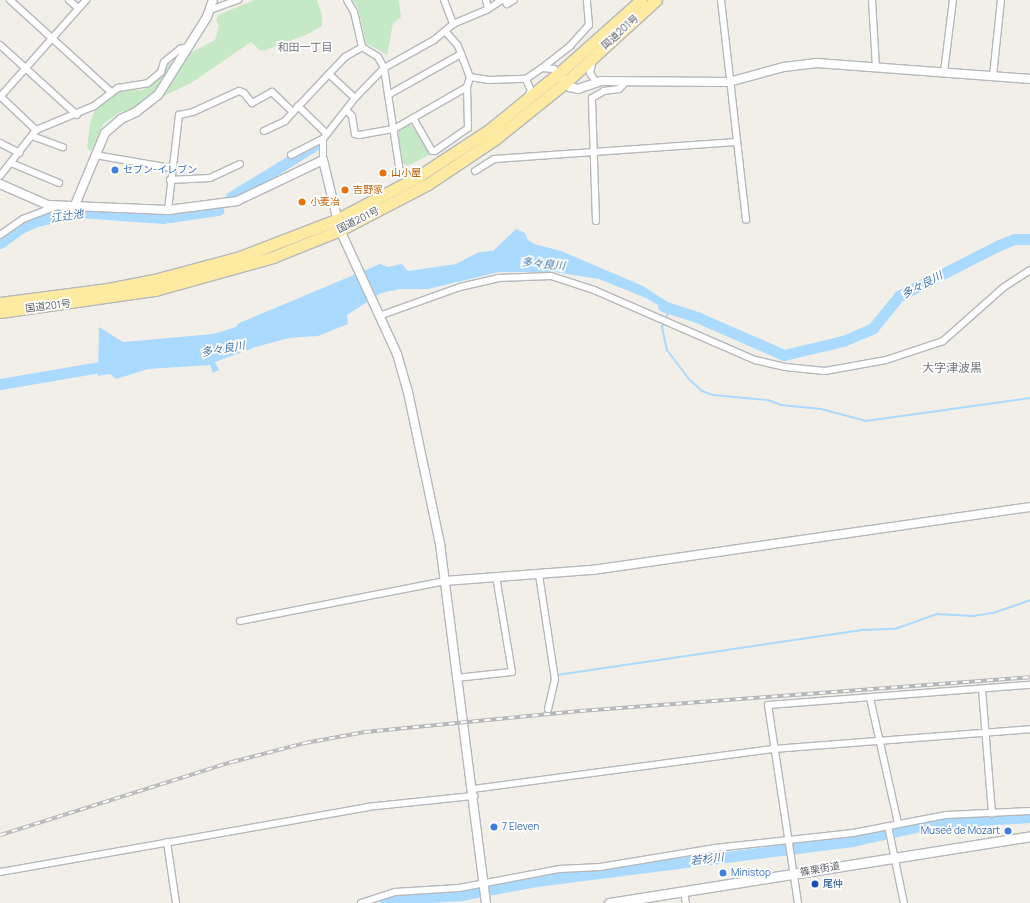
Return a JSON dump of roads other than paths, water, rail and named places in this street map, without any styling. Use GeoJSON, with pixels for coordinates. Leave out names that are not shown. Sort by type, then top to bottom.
{"type":"FeatureCollection","features":[{"type":"Feature","properties":{"kind":"highway","name":"国道201号"},"geometry":{"type":"LineString","coordinates":[[0,312],[155,290],[266,259],[422,187],[468,158],[562,79],[641,0]]}},
{"type":"Feature","properties":{"kind":"highway","name":"国道201号"},"geometry":{"type":"LineString","coordinates":[[0,303],[108,289],[161,279],[338,225],[444,160],[526,102],[562,79],[594,56],[656,0]]}},
{"type":"Feature","properties":{"kind":"main road","name":"篠栗街道"},"geometry":{"type":"LineString","coordinates":[[609,903],[1030,836]]}},
{"type":"Feature","properties":{"kind":"street"},"geometry":{"type":"LineString","coordinates":[[10,0],[111,92]]}},
{"type":"Feature","properties":{"kind":"street"},"geometry":{"type":"LineString","coordinates":[[69,0],[78,8]]}},
{"type":"Feature","properties":{"kind":"street"},"geometry":{"type":"LineString","coordinates":[[63,147],[34,133],[0,96],[26,70],[86,0]]}},
{"type":"Feature","properties":{"kind":"street"},"geometry":{"type":"LineString","coordinates":[[75,205],[95,155],[106,133],[112,125],[136,112],[158,95],[210,10],[213,0]]}},
{"type":"Feature","properties":{"kind":"street"},"geometry":{"type":"LineString","coordinates":[[210,10],[238,0]]}},
{"type":"Feature","properties":{"kind":"street"},"geometry":{"type":"LineString","coordinates":[[347,0],[354,12],[362,48],[378,57],[384,68],[400,174]]}},
{"type":"Feature","properties":{"kind":"street"},"geometry":{"type":"LineString","coordinates":[[444,0],[453,24]]}},
{"type":"Feature","properties":{"kind":"street"},"geometry":{"type":"LineString","coordinates":[[486,0],[488,9]]}},
{"type":"Feature","properties":{"kind":"street"},"geometry":{"type":"LineString","coordinates":[[291,155],[325,136],[355,98],[384,68],[446,32],[453,24],[488,9],[503,0],[507,4],[514,0]]}},
{"type":"Feature","properties":{"kind":"street"},"geometry":{"type":"LineString","coordinates":[[470,77],[489,80],[526,79],[570,46],[589,25],[587,0]]}},
{"type":"Feature","properties":{"kind":"street"},"geometry":{"type":"LineString","coordinates":[[720,0],[746,220]]}},
{"type":"Feature","properties":{"kind":"street"},"geometry":{"type":"LineString","coordinates":[[872,0],[876,67]]}},
{"type":"Feature","properties":{"kind":"street"},"geometry":{"type":"LineString","coordinates":[[944,72],[953,0]]}},
{"type":"Feature","properties":{"kind":"street"},"geometry":{"type":"LineString","coordinates":[[994,76],[1001,0]]}},
{"type":"Feature","properties":{"kind":"street"},"geometry":{"type":"LineString","coordinates":[[413,118],[432,151],[435,151],[468,128],[467,87],[470,77],[458,46],[446,32]]}},
{"type":"Feature","properties":{"kind":"street"},"geometry":{"type":"LineString","coordinates":[[0,45],[77,115]]}},
{"type":"Feature","properties":{"kind":"street"},"geometry":{"type":"LineString","coordinates":[[0,176],[20,153],[34,133],[77,115],[94,106],[111,92],[153,80],[164,62],[180,49],[188,47]]}},
{"type":"Feature","properties":{"kind":"street"},"geometry":{"type":"LineString","coordinates":[[264,131],[284,120],[345,57],[362,48]]}},
{"type":"Feature","properties":{"kind":"street"},"geometry":{"type":"LineString","coordinates":[[388,95],[461,54]]}},
{"type":"Feature","properties":{"kind":"street"},"geometry":{"type":"LineString","coordinates":[[594,56],[590,73],[596,82]]}},
{"type":"Feature","properties":{"kind":"street"},"geometry":{"type":"LineString","coordinates":[[542,68],[554,69],[562,79],[578,89],[596,82],[729,82],[803,64],[876,67],[1030,79]]}},
{"type":"Feature","properties":{"kind":"street"},"geometry":{"type":"LineString","coordinates":[[329,74],[355,98]]}},
{"type":"Feature","properties":{"kind":"street"},"geometry":{"type":"LineString","coordinates":[[526,79],[531,91],[526,102]]}},
{"type":"Feature","properties":{"kind":"street"},"geometry":{"type":"LineString","coordinates":[[596,221],[592,98],[604,91],[619,89],[627,81]]}},
{"type":"Feature","properties":{"kind":"street"},"geometry":{"type":"LineString","coordinates":[[346,110],[352,116],[355,134],[359,135],[394,129],[467,87]]}},
{"type":"Feature","properties":{"kind":"street"},"geometry":{"type":"LineString","coordinates":[[168,210],[171,168],[180,115],[224,100],[238,91],[244,93],[252,103],[272,92],[293,112]]}},
{"type":"Feature","properties":{"kind":"street"},"geometry":{"type":"LineString","coordinates":[[298,106],[325,136],[323,160],[338,225],[358,272],[397,354],[407,385],[445,581],[456,678],[473,792],[486,903]]}},
{"type":"Feature","properties":{"kind":"street"},"geometry":{"type":"LineString","coordinates":[[475,171],[494,159],[736,142]]}},
{"type":"Feature","properties":{"kind":"street"},"geometry":{"type":"LineString","coordinates":[[0,143],[20,153]]}},
{"type":"Feature","properties":{"kind":"street"},"geometry":{"type":"LineString","coordinates":[[95,155],[171,168]]}},
{"type":"Feature","properties":{"kind":"street"},"geometry":{"type":"LineString","coordinates":[[0,184],[37,202],[57,206],[75,205],[168,210],[237,201],[323,160]]}},
{"type":"Feature","properties":{"kind":"street"},"geometry":{"type":"LineString","coordinates":[[11,163],[59,183]]}},
{"type":"Feature","properties":{"kind":"street"},"geometry":{"type":"LineString","coordinates":[[170,180],[210,178],[240,164]]}},
{"type":"Feature","properties":{"kind":"street"},"geometry":{"type":"LineString","coordinates":[[0,235],[23,219],[57,206]]}},
{"type":"Feature","properties":{"kind":"street"},"geometry":{"type":"LineString","coordinates":[[378,313],[460,287],[498,278],[551,276],[594,290],[755,360],[785,367],[824,371],[886,360],[943,341],[1004,287],[1030,270]]}},
{"type":"Feature","properties":{"kind":"street"},"geometry":{"type":"LineString","coordinates":[[240,621],[445,581],[496,576],[539,575],[593,570],[1030,507]]}},
{"type":"Feature","properties":{"kind":"street"},"geometry":{"type":"LineString","coordinates":[[539,575],[555,679],[548,709]]}},
{"type":"Feature","properties":{"kind":"street"},"geometry":{"type":"LineString","coordinates":[[456,678],[512,672],[496,576]]}},
{"type":"Feature","properties":{"kind":"street"},"geometry":{"type":"LineString","coordinates":[[798,903],[790,840],[768,705],[1030,685]]}},
{"type":"Feature","properties":{"kind":"street"},"geometry":{"type":"LineString","coordinates":[[982,689],[992,814]]}},
{"type":"Feature","properties":{"kind":"street"},"geometry":{"type":"LineString","coordinates":[[870,698],[898,823]]}},
{"type":"Feature","properties":{"kind":"street"},"geometry":{"type":"LineString","coordinates":[[0,872],[367,807],[774,749],[881,742],[1030,729]]}},
{"type":"Feature","properties":{"kind":"street"},"geometry":{"type":"LineString","coordinates":[[361,903],[395,892],[459,888],[560,869],[600,867],[715,848],[854,833],[898,823],[946,815],[1030,812]]}},
{"type":"Feature","properties":{"kind":"street"},"geometry":{"type":"LineString","coordinates":[[888,826],[904,903]]}},
{"type":"Feature","properties":{"kind":"street"},"geometry":{"type":"LineString","coordinates":[[167,842],[176,903]]}},
{"type":"Feature","properties":{"kind":"street"},"geometry":{"type":"LineString","coordinates":[[684,891],[686,903]]}},
{"type":"Feature","properties":{"kind":"water"},"geometry":{"type":"Polygon","coordinates":[[[516,229],[525,233],[528,240],[534,244],[561,251],[643,286],[677,308],[675,315],[646,298],[599,279],[554,272],[499,272],[428,289],[400,289],[381,293],[347,315],[348,324],[318,336],[289,338],[259,346],[215,362],[219,370],[213,373],[210,365],[148,369],[116,379],[110,374],[98,376],[99,327],[123,342],[213,334],[236,327],[239,323],[380,264],[388,267],[402,264],[408,271],[456,264],[479,252],[493,251],[516,229]]]}},
{"type":"Feature","properties":{"kind":"waterway","name":"江辻池"},"geometry":{"type":"LineString","coordinates":[[231,197],[314,146]]}},
{"type":"Feature","properties":{"kind":"waterway","name":"江辻池"},"geometry":{"type":"LineString","coordinates":[[170,217],[218,210]]}},
{"type":"Feature","properties":{"kind":"waterway","name":"江辻池"},"geometry":{"type":"LineString","coordinates":[[0,243],[21,228],[36,221],[78,212],[164,218]]}},
{"type":"Feature","properties":{"kind":"waterway","name":"多々良川"},"geometry":{"type":"LineString","coordinates":[[663,306],[699,318],[784,355],[843,341],[873,328],[899,296],[999,245],[1015,239],[1030,239]]}},
{"type":"Feature","properties":{"kind":"waterway"},"geometry":{"type":"LineString","coordinates":[[670,309],[662,327],[667,350],[689,379],[702,391],[713,395],[768,400],[781,405],[821,409],[866,421],[1030,398]]}},
{"type":"Feature","properties":{"kind":"waterway","name":"多々良川"},"geometry":{"type":"LineString","coordinates":[[0,384],[111,365]]}},
{"type":"Feature","properties":{"kind":"waterway"},"geometry":{"type":"LineString","coordinates":[[557,675],[862,630],[895,629],[937,614],[973,616],[993,613],[1030,600]]}},
{"type":"Feature","properties":{"kind":"waterway","name":"若杉川"},"geometry":{"type":"LineString","coordinates":[[385,903],[398,899],[461,895],[536,881],[852,841],[933,823],[1030,817]]}},
{"type":"Feature","properties":{"kind":"railway"},"geometry":{"type":"LineString","coordinates":[[0,835],[232,762],[305,743],[365,732],[580,711],[1030,677]]}},
{"type":"Feature","properties":{"kind":"place","name":"セブン-イレブン"},"geometry":{"type":"Point","coordinates":[115,170]}},
{"type":"Feature","properties":{"kind":"place","name":"山小屋"},"geometry":{"type":"Point","coordinates":[383,173]}},
{"type":"Feature","properties":{"kind":"place","name":"吉野家"},"geometry":{"type":"Point","coordinates":[345,190]}},
{"type":"Feature","properties":{"kind":"place","name":"小麦冶"},"geometry":{"type":"Point","coordinates":[302,202]}},
{"type":"Feature","properties":{"kind":"place","name":"7 Eleven"},"geometry":{"type":"Point","coordinates":[494,827]}},
{"type":"Feature","properties":{"kind":"place","name":"Museé de Mozart"},"geometry":{"type":"Point","coordinates":[1008,831]}},
{"type":"Feature","properties":{"kind":"place","name":"Ministop"},"geometry":{"type":"Point","coordinates":[723,873]}},
{"type":"Feature","properties":{"kind":"place","name":"尾仲"},"geometry":{"type":"Point","coordinates":[815,884]}},
{"type":"Feature","properties":{"kind":"district","name":"和田一丁目"},"geometry":{"type":"Point","coordinates":[305,47]}},
{"type":"Feature","properties":{"kind":"district","name":"大字津波黒"},"geometry":{"type":"Point","coordinates":[952,368]}}]}
